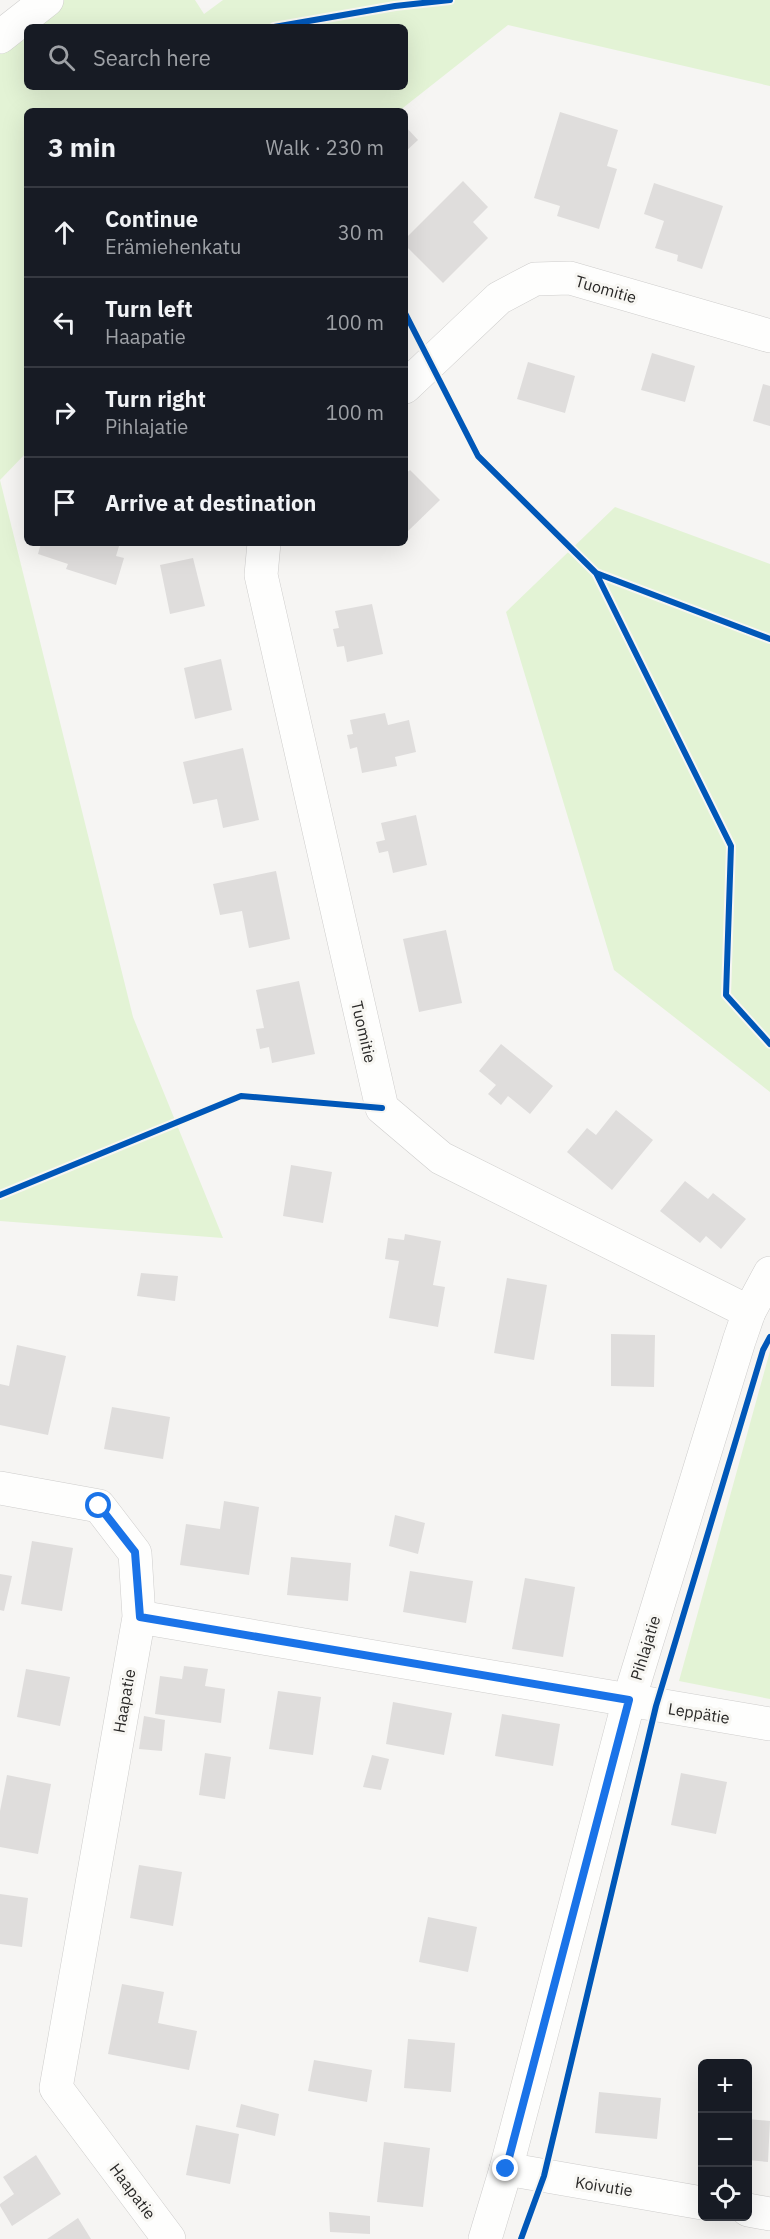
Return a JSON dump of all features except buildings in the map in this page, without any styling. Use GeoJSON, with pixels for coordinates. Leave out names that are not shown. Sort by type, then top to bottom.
{"type":"FeatureCollection","features":[{"type":"Feature","properties":{"kind":"street"},"geometry":{"type":"LineString","coordinates":[[0,38],[47,0]]}},
{"type":"Feature","properties":{"kind":"street","name":"Tuomitie"},"geometry":{"type":"LineString","coordinates":[[408,384],[499,298],[535,279],[570,278],[770,336]]}},
{"type":"Feature","properties":{"kind":"street","name":"Tuomitie"},"geometry":{"type":"LineString","coordinates":[[264,546],[261,575],[382,1108],[441,1158],[749,1312]]}},
{"type":"Feature","properties":{"kind":"street","name":"Pihlajatie"},"geometry":{"type":"LineString","coordinates":[[485,2239],[506,2169],[629,1700],[749,1312],[770,1273]]}},
{"type":"Feature","properties":{"kind":"street","name":"Haapatie"},"geometry":{"type":"LineString","coordinates":[[0,1488],[99,1506],[135,1552],[140,1617],[56,2088],[169,2239]]}},
{"type":"Feature","properties":{"kind":"street"},"geometry":{"type":"LineString","coordinates":[[140,1617],[629,1700]]}},
{"type":"Feature","properties":{"kind":"street","name":"Leppätie"},"geometry":{"type":"LineString","coordinates":[[629,1700],[770,1724]]}},
{"type":"Feature","properties":{"kind":"street","name":"Koivutie"},"geometry":{"type":"LineString","coordinates":[[506,2169],[698,2202]]}},
{"type":"Feature","properties":{"kind":"street"},"geometry":{"type":"LineString","coordinates":[[752,2211],[770,2214]]}},
{"type":"Feature","properties":{"kind":"green space"},"geometry":{"type":"Polygon","coordinates":[[[60,0],[195,0],[204,14],[223,0],[770,0],[770,86],[508,25],[403,108],[24,108],[24,455],[0,480],[0,47],[24,28],[24,90],[408,90],[408,24],[29,24],[60,0]]]}},
{"type":"Feature","properties":{"kind":"green space"},"geometry":{"type":"Polygon","coordinates":[[[0,480],[133,1017],[223,1238],[0,1221],[0,480]]]}},
{"type":"Feature","properties":{"kind":"green space"},"geometry":{"type":"Polygon","coordinates":[[[615,507],[770,564],[770,1092],[614,970],[506,612],[615,507]]]}},
{"type":"Feature","properties":{"kind":"green space"},"geometry":{"type":"Polygon","coordinates":[[[770,1351],[770,1699],[679,1681],[770,1351]]]}},
{"type":"Feature","properties":{"kind":"cycle path"},"geometry":{"type":"LineString","coordinates":[[291,24],[395,6],[450,0]]}},
{"type":"Feature","properties":{"kind":"cycle path"},"geometry":{"type":"LineString","coordinates":[[408,319],[478,456],[596,573]]}},
{"type":"Feature","properties":{"kind":"cycle path"},"geometry":{"type":"LineString","coordinates":[[770,639],[596,573],[731,846],[726,995],[770,1044]]}},
{"type":"Feature","properties":{"kind":"cycle path"},"geometry":{"type":"LineString","coordinates":[[0,1195],[241,1096],[382,1108]]}},
{"type":"Feature","properties":{"kind":"cycle path"},"geometry":{"type":"LineString","coordinates":[[521,2239],[544,2176],[656,1706],[763,1350],[770,1337]]}},
{"type":"Feature","properties":{"kind":"route"},"geometry":{"type":"LineString","coordinates":[[99,1506],[135,1552],[140,1617],[629,1700],[506,2169]]}}]}
